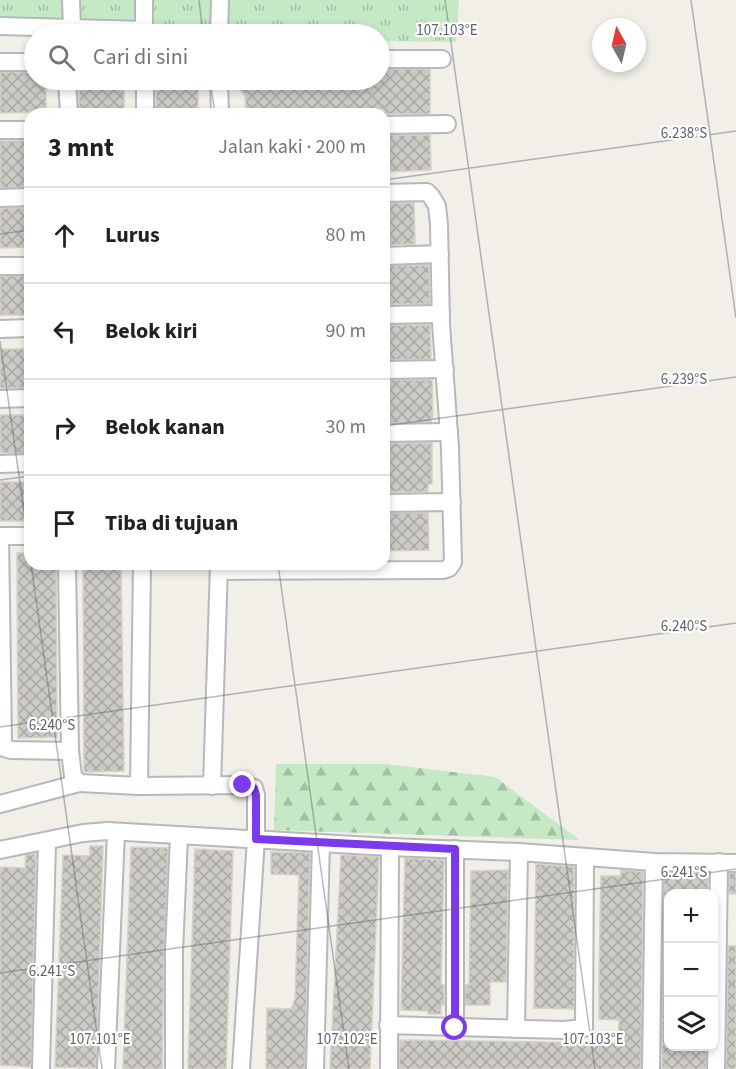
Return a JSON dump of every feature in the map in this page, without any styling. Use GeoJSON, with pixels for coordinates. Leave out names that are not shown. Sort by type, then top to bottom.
{"type":"FeatureCollection","features":[{"type":"Feature","properties":{"kind":"street"},"geometry":{"type":"LineString","coordinates":[[71,0],[72,24]]}},
{"type":"Feature","properties":{"kind":"street"},"geometry":{"type":"LineString","coordinates":[[144,0],[144,24]]}},
{"type":"Feature","properties":{"kind":"street"},"geometry":{"type":"LineString","coordinates":[[219,24],[220,0]]}},
{"type":"Feature","properties":{"kind":"street"},"geometry":{"type":"LineString","coordinates":[[0,26],[24,27]]}},
{"type":"Feature","properties":{"kind":"street"},"geometry":{"type":"LineString","coordinates":[[390,59],[442,59]]}},
{"type":"Feature","properties":{"kind":"street"},"geometry":{"type":"LineString","coordinates":[[0,62],[24,62]]}},
{"type":"Feature","properties":{"kind":"street"},"geometry":{"type":"LineString","coordinates":[[68,90],[69,108]]}},
{"type":"Feature","properties":{"kind":"street"},"geometry":{"type":"LineString","coordinates":[[145,90],[145,108]]}},
{"type":"Feature","properties":{"kind":"street"},"geometry":{"type":"LineString","coordinates":[[219,90],[220,108]]}},
{"type":"Feature","properties":{"kind":"street"},"geometry":{"type":"LineString","coordinates":[[390,125],[447,124]]}},
{"type":"Feature","properties":{"kind":"street"},"geometry":{"type":"LineString","coordinates":[[0,130],[24,130]]}},
{"type":"Feature","properties":{"kind":"street"},"geometry":{"type":"LineString","coordinates":[[390,193],[427,192],[437,206],[454,558],[452,566],[443,570],[390,570]]}},
{"type":"Feature","properties":{"kind":"street"},"geometry":{"type":"LineString","coordinates":[[0,198],[24,197]]}},
{"type":"Feature","properties":{"kind":"street"},"geometry":{"type":"LineString","coordinates":[[390,256],[440,254]]}},
{"type":"Feature","properties":{"kind":"street"},"geometry":{"type":"LineString","coordinates":[[0,266],[24,266]]}},
{"type":"Feature","properties":{"kind":"street"},"geometry":{"type":"LineString","coordinates":[[390,315],[441,314]]}},
{"type":"Feature","properties":{"kind":"street"},"geometry":{"type":"LineString","coordinates":[[0,329],[24,328]]}},
{"type":"Feature","properties":{"kind":"street"},"geometry":{"type":"LineString","coordinates":[[390,370],[445,369]]}},
{"type":"Feature","properties":{"kind":"street"},"geometry":{"type":"LineString","coordinates":[[0,399],[24,398]]}},
{"type":"Feature","properties":{"kind":"street"},"geometry":{"type":"LineString","coordinates":[[390,433],[449,432]]}},
{"type":"Feature","properties":{"kind":"street"},"geometry":{"type":"LineString","coordinates":[[0,464],[24,463]]}},
{"type":"Feature","properties":{"kind":"street"},"geometry":{"type":"LineString","coordinates":[[390,503],[452,502]]}},
{"type":"Feature","properties":{"kind":"street"},"geometry":{"type":"LineString","coordinates":[[24,536],[0,536],[4,748],[70,751]]}},
{"type":"Feature","properties":{"kind":"street"},"geometry":{"type":"LineString","coordinates":[[67,570],[70,751],[73,776],[79,783]]}},
{"type":"Feature","properties":{"kind":"street"},"geometry":{"type":"LineString","coordinates":[[139,786],[142,570]]}},
{"type":"Feature","properties":{"kind":"street"},"geometry":{"type":"LineString","coordinates":[[212,786],[219,570]]}},
{"type":"Feature","properties":{"kind":"street"},"geometry":{"type":"LineString","coordinates":[[0,804],[79,783],[139,786],[243,785],[254,788],[256,839],[241,1069]]}},
{"type":"Feature","properties":{"kind":"street"},"geometry":{"type":"LineString","coordinates":[[106,1069],[116,832]]}},
{"type":"Feature","properties":{"kind":"street"},"geometry":{"type":"LineString","coordinates":[[0,850],[83,833],[116,832],[519,852],[654,862],[728,863],[716,1069]]}},
{"type":"Feature","properties":{"kind":"street"},"geometry":{"type":"LineString","coordinates":[[174,1069],[174,952],[179,836]]}},
{"type":"Feature","properties":{"kind":"street"},"geometry":{"type":"LineString","coordinates":[[41,1069],[47,842]]}},
{"type":"Feature","properties":{"kind":"street"},"geometry":{"type":"LineString","coordinates":[[315,1069],[321,843]]}},
{"type":"Feature","properties":{"kind":"street"},"geometry":{"type":"LineString","coordinates":[[389,1069],[390,847]]}},
{"type":"Feature","properties":{"kind":"street"},"geometry":{"type":"LineString","coordinates":[[455,849],[455,1028]]}},
{"type":"Feature","properties":{"kind":"street"},"geometry":{"type":"LineString","coordinates":[[516,1029],[519,852]]}},
{"type":"Feature","properties":{"kind":"street"},"geometry":{"type":"LineString","coordinates":[[388,1025],[578,1030],[585,1026],[585,857]]}},
{"type":"Feature","properties":{"kind":"street"},"geometry":{"type":"LineString","coordinates":[[651,1069],[654,862]]}},
{"type":"Feature","properties":{"kind":"green space"},"geometry":{"type":"Polygon","coordinates":[[[0,0],[459,0],[456,42],[390,41],[390,24],[24,24],[24,35],[0,35],[0,0]]]}},
{"type":"Feature","properties":{"kind":"green space"},"geometry":{"type":"Polygon","coordinates":[[[276,764],[385,764],[495,777],[580,840],[274,830],[276,764]]]}},
{"type":"Feature","properties":{"kind":"building"},"geometry":{"type":"Polygon","coordinates":[[[390,69],[430,69],[430,114],[390,114],[390,108],[246,108],[245,96],[241,90],[390,90],[390,69]]]}},
{"type":"Feature","properties":{"kind":"building"},"geometry":{"type":"Polygon","coordinates":[[[0,72],[24,72],[24,90],[46,90],[46,108],[24,108],[24,112],[0,113],[0,72]]]}},
{"type":"Feature","properties":{"kind":"building"},"geometry":{"type":"Polygon","coordinates":[[[79,90],[124,90],[124,108],[79,108],[79,90]]]}},
{"type":"Feature","properties":{"kind":"building"},"geometry":{"type":"Polygon","coordinates":[[[156,90],[198,90],[198,108],[156,108],[156,90]]]}},
{"type":"Feature","properties":{"kind":"building"},"geometry":{"type":"Polygon","coordinates":[[[390,135],[430,135],[431,170],[390,172],[390,135]]]}},
{"type":"Feature","properties":{"kind":"building"},"geometry":{"type":"Polygon","coordinates":[[[0,141],[24,141],[24,187],[0,188],[0,141]]]}},
{"type":"Feature","properties":{"kind":"building"},"geometry":{"type":"Polygon","coordinates":[[[390,203],[414,203],[415,244],[390,245],[390,203]]]}},
{"type":"Feature","properties":{"kind":"building"},"geometry":{"type":"Polygon","coordinates":[[[0,208],[24,208],[24,247],[0,248],[0,208]]]}},
{"type":"Feature","properties":{"kind":"building"},"geometry":{"type":"Polygon","coordinates":[[[429,265],[430,304],[390,304],[390,266],[429,265]]]}},
{"type":"Feature","properties":{"kind":"building"},"geometry":{"type":"Polygon","coordinates":[[[0,276],[24,276],[24,315],[0,315],[0,276]]]}},
{"type":"Feature","properties":{"kind":"building"},"geometry":{"type":"Polygon","coordinates":[[[390,325],[430,325],[431,359],[390,360],[390,325]]]}},
{"type":"Feature","properties":{"kind":"building"},"geometry":{"type":"Polygon","coordinates":[[[0,349],[24,349],[24,388],[0,388],[0,349]]]}},
{"type":"Feature","properties":{"kind":"building"},"geometry":{"type":"Polygon","coordinates":[[[390,380],[432,380],[433,418],[431,422],[390,423],[390,380]]]}},
{"type":"Feature","properties":{"kind":"building"},"geometry":{"type":"Polygon","coordinates":[[[0,415],[24,415],[24,453],[0,453],[0,415]]]}},
{"type":"Feature","properties":{"kind":"building"},"geometry":{"type":"Polygon","coordinates":[[[390,443],[432,443],[432,484],[428,484],[428,492],[390,492],[390,443]]]}},
{"type":"Feature","properties":{"kind":"building"},"geometry":{"type":"Polygon","coordinates":[[[0,482],[24,482],[24,521],[0,521],[0,482]]]}},
{"type":"Feature","properties":{"kind":"building"},"geometry":{"type":"Polygon","coordinates":[[[390,513],[428,513],[429,550],[390,551],[390,513]]]}},
{"type":"Feature","properties":{"kind":"building"},"geometry":{"type":"Polygon","coordinates":[[[17,553],[24,553],[24,570],[56,570],[57,737],[18,738],[17,553]]]}},
{"type":"Feature","properties":{"kind":"building"},"geometry":{"type":"Polygon","coordinates":[[[83,570],[121,570],[124,771],[84,772],[83,570]]]}},
{"type":"Feature","properties":{"kind":"building"},"geometry":{"type":"Polygon","coordinates":[[[90,846],[103,846],[96,1068],[55,1067],[63,855],[90,856],[90,846]]]}},
{"type":"Feature","properties":{"kind":"building"},"geometry":{"type":"Polygon","coordinates":[[[131,847],[168,848],[162,1069],[123,1069],[131,847]]]}},
{"type":"Feature","properties":{"kind":"building"},"geometry":{"type":"Polygon","coordinates":[[[195,849],[233,851],[226,1069],[188,1069],[195,849]]]}},
{"type":"Feature","properties":{"kind":"building"},"geometry":{"type":"Polygon","coordinates":[[[271,852],[310,853],[305,1069],[266,1069],[267,1008],[291,1009],[295,999],[299,875],[271,874],[271,852]]]}},
{"type":"Feature","properties":{"kind":"building"},"geometry":{"type":"Polygon","coordinates":[[[36,854],[31,1067],[0,1065],[0,867],[25,868],[26,855],[36,854]]]}},
{"type":"Feature","properties":{"kind":"building"},"geometry":{"type":"Polygon","coordinates":[[[341,855],[379,857],[370,1069],[330,1069],[341,855]]]}},
{"type":"Feature","properties":{"kind":"building"},"geometry":{"type":"Polygon","coordinates":[[[405,858],[444,860],[441,982],[444,985],[444,1005],[441,1005],[441,1014],[401,1010],[405,858]]]}},
{"type":"Feature","properties":{"kind":"building"},"geometry":{"type":"Polygon","coordinates":[[[536,864],[574,867],[574,1009],[534,1008],[536,864]]]}},
{"type":"Feature","properties":{"kind":"building"},"geometry":{"type":"Polygon","coordinates":[[[508,870],[506,982],[490,982],[490,1005],[465,1005],[465,985],[469,985],[471,871],[508,870]]]}},
{"type":"Feature","properties":{"kind":"building"},"geometry":{"type":"Polygon","coordinates":[[[621,870],[643,872],[641,1069],[399,1069],[400,1040],[618,1043],[619,1020],[599,1019],[599,972],[601,876],[621,876],[621,870]]]}},
{"type":"Feature","properties":{"kind":"building"},"geometry":{"type":"Polygon","coordinates":[[[664,873],[708,873],[708,889],[664,889],[664,1051],[706,1051],[706,1069],[662,1069],[664,873]]]}},
{"type":"Feature","properties":{"kind":"building"},"geometry":{"type":"Polygon","coordinates":[[[729,873],[736,873],[736,894],[729,894],[729,873]]]}},
{"type":"Feature","properties":{"kind":"building"},"geometry":{"type":"Polygon","coordinates":[[[728,946],[736,946],[736,1069],[726,1069],[728,946]]]}},
{"type":"Feature","properties":{"kind":"route"},"geometry":{"type":"LineString","coordinates":[[243,785],[254,788],[256,795],[256,839],[455,849],[455,1028]]}}]}
